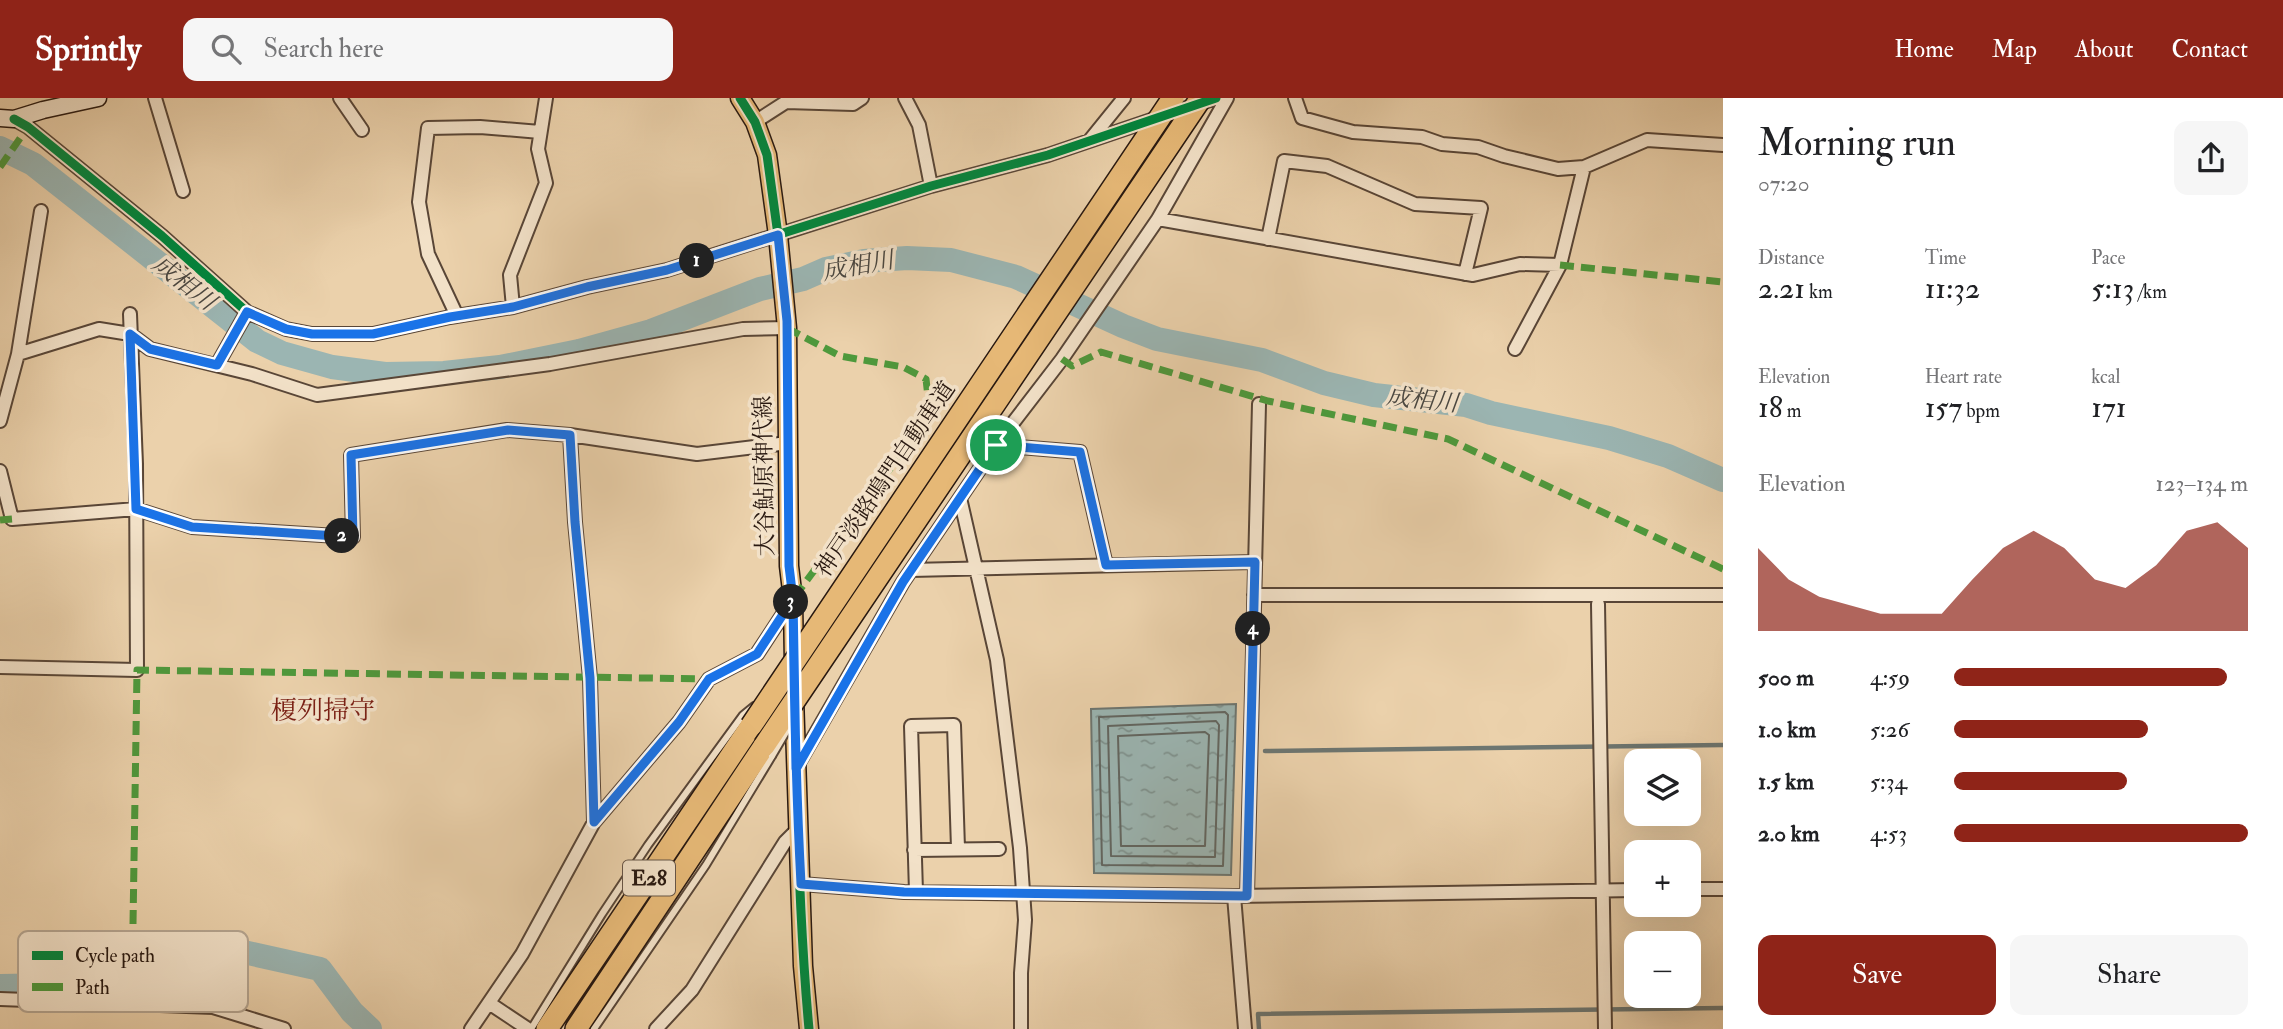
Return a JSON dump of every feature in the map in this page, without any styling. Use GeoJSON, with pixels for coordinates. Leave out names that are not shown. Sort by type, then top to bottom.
{"type":"FeatureCollection","features":[{"type":"Feature","properties":{"kind":"highway","name":"神戸淡路鳴門自動車道"},"geometry":{"type":"LineString","coordinates":[[535,1028],[747,721],[779,684],[1173,98]]}},
{"type":"Feature","properties":{"kind":"highway","name":"E28"},"geometry":{"type":"LineString","coordinates":[[576,1029],[768,751],[849,622],[1201,98]]}},
{"type":"Feature","properties":{"kind":"main road"},"geometry":{"type":"LineString","coordinates":[[7,118],[98,98]]}},
{"type":"Feature","properties":{"kind":"main road","name":"大谷鮎原神代線"},"geometry":{"type":"LineString","coordinates":[[740,98],[755,122],[767,155],[787,325],[789,566],[793,599],[803,966],[809,1029]]}},
{"type":"Feature","properties":{"kind":"street"},"geometry":{"type":"LineString","coordinates":[[155,98],[183,191]]}},
{"type":"Feature","properties":{"kind":"street"},"geometry":{"type":"LineString","coordinates":[[340,98],[362,130]]}},
{"type":"Feature","properties":{"kind":"street"},"geometry":{"type":"LineString","coordinates":[[513,307],[510,275],[546,183],[538,149],[546,98]]}},
{"type":"Feature","properties":{"kind":"street"},"geometry":{"type":"LineString","coordinates":[[755,122],[786,102],[853,103],[862,98]]}},
{"type":"Feature","properties":{"kind":"street"},"geometry":{"type":"LineString","coordinates":[[905,98],[919,125],[930,186]]}},
{"type":"Feature","properties":{"kind":"street"},"geometry":{"type":"LineString","coordinates":[[1090,140],[1124,98]]}},
{"type":"Feature","properties":{"kind":"street"},"geometry":{"type":"LineString","coordinates":[[7,118],[29,127],[162,236],[247,312],[286,329],[312,334],[373,334],[513,307],[779,241],[930,186],[1048,155],[1216,98]]}},
{"type":"Feature","properties":{"kind":"street"},"geometry":{"type":"LineString","coordinates":[[796,769],[911,570],[996,445],[1072,344],[1158,219],[1227,98]]}},
{"type":"Feature","properties":{"kind":"street"},"geometry":{"type":"LineString","coordinates":[[1295,98],[1302,118],[1353,132],[1422,137],[1442,144],[1478,147],[1558,169],[1584,167],[1647,140],[1723,145]]}},
{"type":"Feature","properties":{"kind":"street"},"geometry":{"type":"LineString","coordinates":[[457,316],[428,254],[419,202],[428,128],[480,127],[540,132]]}},
{"type":"Feature","properties":{"kind":"street"},"geometry":{"type":"LineString","coordinates":[[1269,239],[1284,161],[1326,166],[1415,204],[1481,208],[1465,274]]}},
{"type":"Feature","properties":{"kind":"street"},"geometry":{"type":"LineString","coordinates":[[1515,349],[1560,265],[1584,167]]}},
{"type":"Feature","properties":{"kind":"street"},"geometry":{"type":"LineString","coordinates":[[0,420],[18,354],[41,211]]}},
{"type":"Feature","properties":{"kind":"street"},"geometry":{"type":"LineString","coordinates":[[1158,219],[1473,275],[1520,264],[1560,265]]}},
{"type":"Feature","properties":{"kind":"street"},"geometry":{"type":"LineString","coordinates":[[217,365],[247,312]]}},
{"type":"Feature","properties":{"kind":"street"},"geometry":{"type":"LineString","coordinates":[[0,667],[137,670],[136,509],[130,314]]}},
{"type":"Feature","properties":{"kind":"street"},"geometry":{"type":"LineString","coordinates":[[18,354],[99,330],[130,334],[150,349],[252,374],[317,395],[550,364],[743,329],[787,325]]}},
{"type":"Feature","properties":{"kind":"street"},"geometry":{"type":"LineString","coordinates":[[0,365],[14,369]]}},
{"type":"Feature","properties":{"kind":"street"},"geometry":{"type":"LineString","coordinates":[[1245,1029],[1240,896],[1254,595],[1259,404]]}},
{"type":"Feature","properties":{"kind":"street"},"geometry":{"type":"LineString","coordinates":[[0,471],[12,519],[136,509],[192,527],[353,537],[351,455],[508,430],[570,435],[697,454],[788,443]]}},
{"type":"Feature","properties":{"kind":"street"},"geometry":{"type":"LineString","coordinates":[[570,435],[575,522],[590,678],[594,822]]}},
{"type":"Feature","properties":{"kind":"street"},"geometry":{"type":"LineString","coordinates":[[996,445],[1080,452],[1106,565]]}},
{"type":"Feature","properties":{"kind":"street"},"geometry":{"type":"LineString","coordinates":[[960,498],[997,660],[1020,848],[1025,920],[1021,1029]]}},
{"type":"Feature","properties":{"kind":"street"},"geometry":{"type":"LineString","coordinates":[[911,570],[1255,562]]}},
{"type":"Feature","properties":{"kind":"street"},"geometry":{"type":"LineString","coordinates":[[1254,595],[1723,595]]}},
{"type":"Feature","properties":{"kind":"street"},"geometry":{"type":"LineString","coordinates":[[471,1029],[522,954],[594,822],[679,722],[709,679],[757,654],[793,599]]}},
{"type":"Feature","properties":{"kind":"street"},"geometry":{"type":"LineString","coordinates":[[1598,604],[1605,1029]]}},
{"type":"Feature","properties":{"kind":"street"},"geometry":{"type":"LineString","coordinates":[[916,892],[911,726],[954,725],[958,848]]}},
{"type":"Feature","properties":{"kind":"street"},"geometry":{"type":"LineString","coordinates":[[656,1029],[692,990],[785,842],[798,829]]}},
{"type":"Feature","properties":{"kind":"street"},"geometry":{"type":"LineString","coordinates":[[914,850],[999,849]]}},
{"type":"Feature","properties":{"kind":"street"},"geometry":{"type":"LineString","coordinates":[[801,884],[916,892],[1240,896],[1624,890]]}},
{"type":"Feature","properties":{"kind":"street"},"geometry":{"type":"LineString","coordinates":[[1701,889],[1723,889]]}},
{"type":"Feature","properties":{"kind":"street"},"geometry":{"type":"LineString","coordinates":[[0,999],[18,1000]]}},
{"type":"Feature","properties":{"kind":"street"},"geometry":{"type":"LineString","coordinates":[[489,1003],[535,1028]]}},
{"type":"Feature","properties":{"kind":"street"},"geometry":{"type":"LineString","coordinates":[[229,1012],[284,1029]]}},
{"type":"Feature","properties":{"kind":"lane"},"geometry":{"type":"LineString","coordinates":[[594,1029],[706,865],[768,751]]}},
{"type":"Feature","properties":{"kind":"water"},"geometry":{"type":"Polygon","coordinates":[[[1236,704],[1231,875],[1094,873],[1091,709],[1236,704]]]}},
{"type":"Feature","properties":{"kind":"waterway","name":"成相川"},"geometry":{"type":"LineString","coordinates":[[0,148],[33,164],[257,341],[282,353],[332,367],[385,374],[444,373],[500,367],[579,351],[651,331],[760,289],[803,279],[826,269],[864,261],[907,258],[951,260],[1016,277],[1157,339],[1262,360],[1324,383],[1374,395],[1466,405],[1491,413],[1609,438],[1668,456],[1723,480]]}},
{"type":"Feature","properties":{"kind":"waterway"},"geometry":{"type":"LineString","coordinates":[[1265,751],[1723,745]]}},
{"type":"Feature","properties":{"kind":"waterway"},"geometry":{"type":"LineString","coordinates":[[248,953],[320,969],[352,1012],[370,1029]]}},
{"type":"Feature","properties":{"kind":"waterway"},"geometry":{"type":"LineString","coordinates":[[0,986],[18,986]]}},
{"type":"Feature","properties":{"kind":"waterway"},"geometry":{"type":"LineString","coordinates":[[1259,1029],[1258,1014],[1723,1008]]}},
{"type":"Feature","properties":{"kind":"marked path"},"geometry":{"type":"LineString","coordinates":[[0,167],[28,127]]}},
{"type":"Feature","properties":{"kind":"marked path"},"geometry":{"type":"LineString","coordinates":[[1560,265],[1723,282]]}},
{"type":"Feature","properties":{"kind":"marked path"},"geometry":{"type":"LineString","coordinates":[[787,328],[840,356],[903,367],[926,379],[930,415],[793,599]]}},
{"type":"Feature","properties":{"kind":"marked path"},"geometry":{"type":"LineString","coordinates":[[1062,359],[1072,366],[1101,352],[1268,401],[1448,439],[1723,569]]}},
{"type":"Feature","properties":{"kind":"marked path"},"geometry":{"type":"LineString","coordinates":[[0,520],[12,519]]}},
{"type":"Feature","properties":{"kind":"marked path"},"geometry":{"type":"LineString","coordinates":[[133,924],[137,670],[709,679]]}},
{"type":"Feature","properties":{"kind":"cycle path"},"geometry":{"type":"LineString","coordinates":[[740,98],[755,122],[767,155],[787,328],[789,566],[794,642],[800,899],[809,1029]]}},
{"type":"Feature","properties":{"kind":"cycle path"},"geometry":{"type":"LineString","coordinates":[[14,119],[28,127],[162,236],[247,312],[286,329],[312,334],[373,334],[450,317],[513,307],[587,287],[667,270],[931,186],[1048,155],[1216,98]]}},
{"type":"Feature","properties":{"kind":"district","name":"榎列掃守"},"geometry":{"type":"Point","coordinates":[323,711]}},
{"type":"Feature","properties":{"kind":"route"},"geometry":{"type":"LineString","coordinates":[[996,445],[903,582],[796,769],[793,599],[789,566],[787,321],[778,235],[667,270],[587,287],[513,307],[450,317],[373,334],[312,334],[286,329],[247,312],[217,365],[150,349],[130,334],[136,509],[192,527],[353,537],[351,455],[508,430],[570,435],[575,522],[590,678],[594,822],[679,722],[709,679],[757,654],[793,599],[794,684],[796,769],[801,884],[904,892],[1247,896],[1255,562],[1106,565],[1080,452],[996,445]]}}]}
